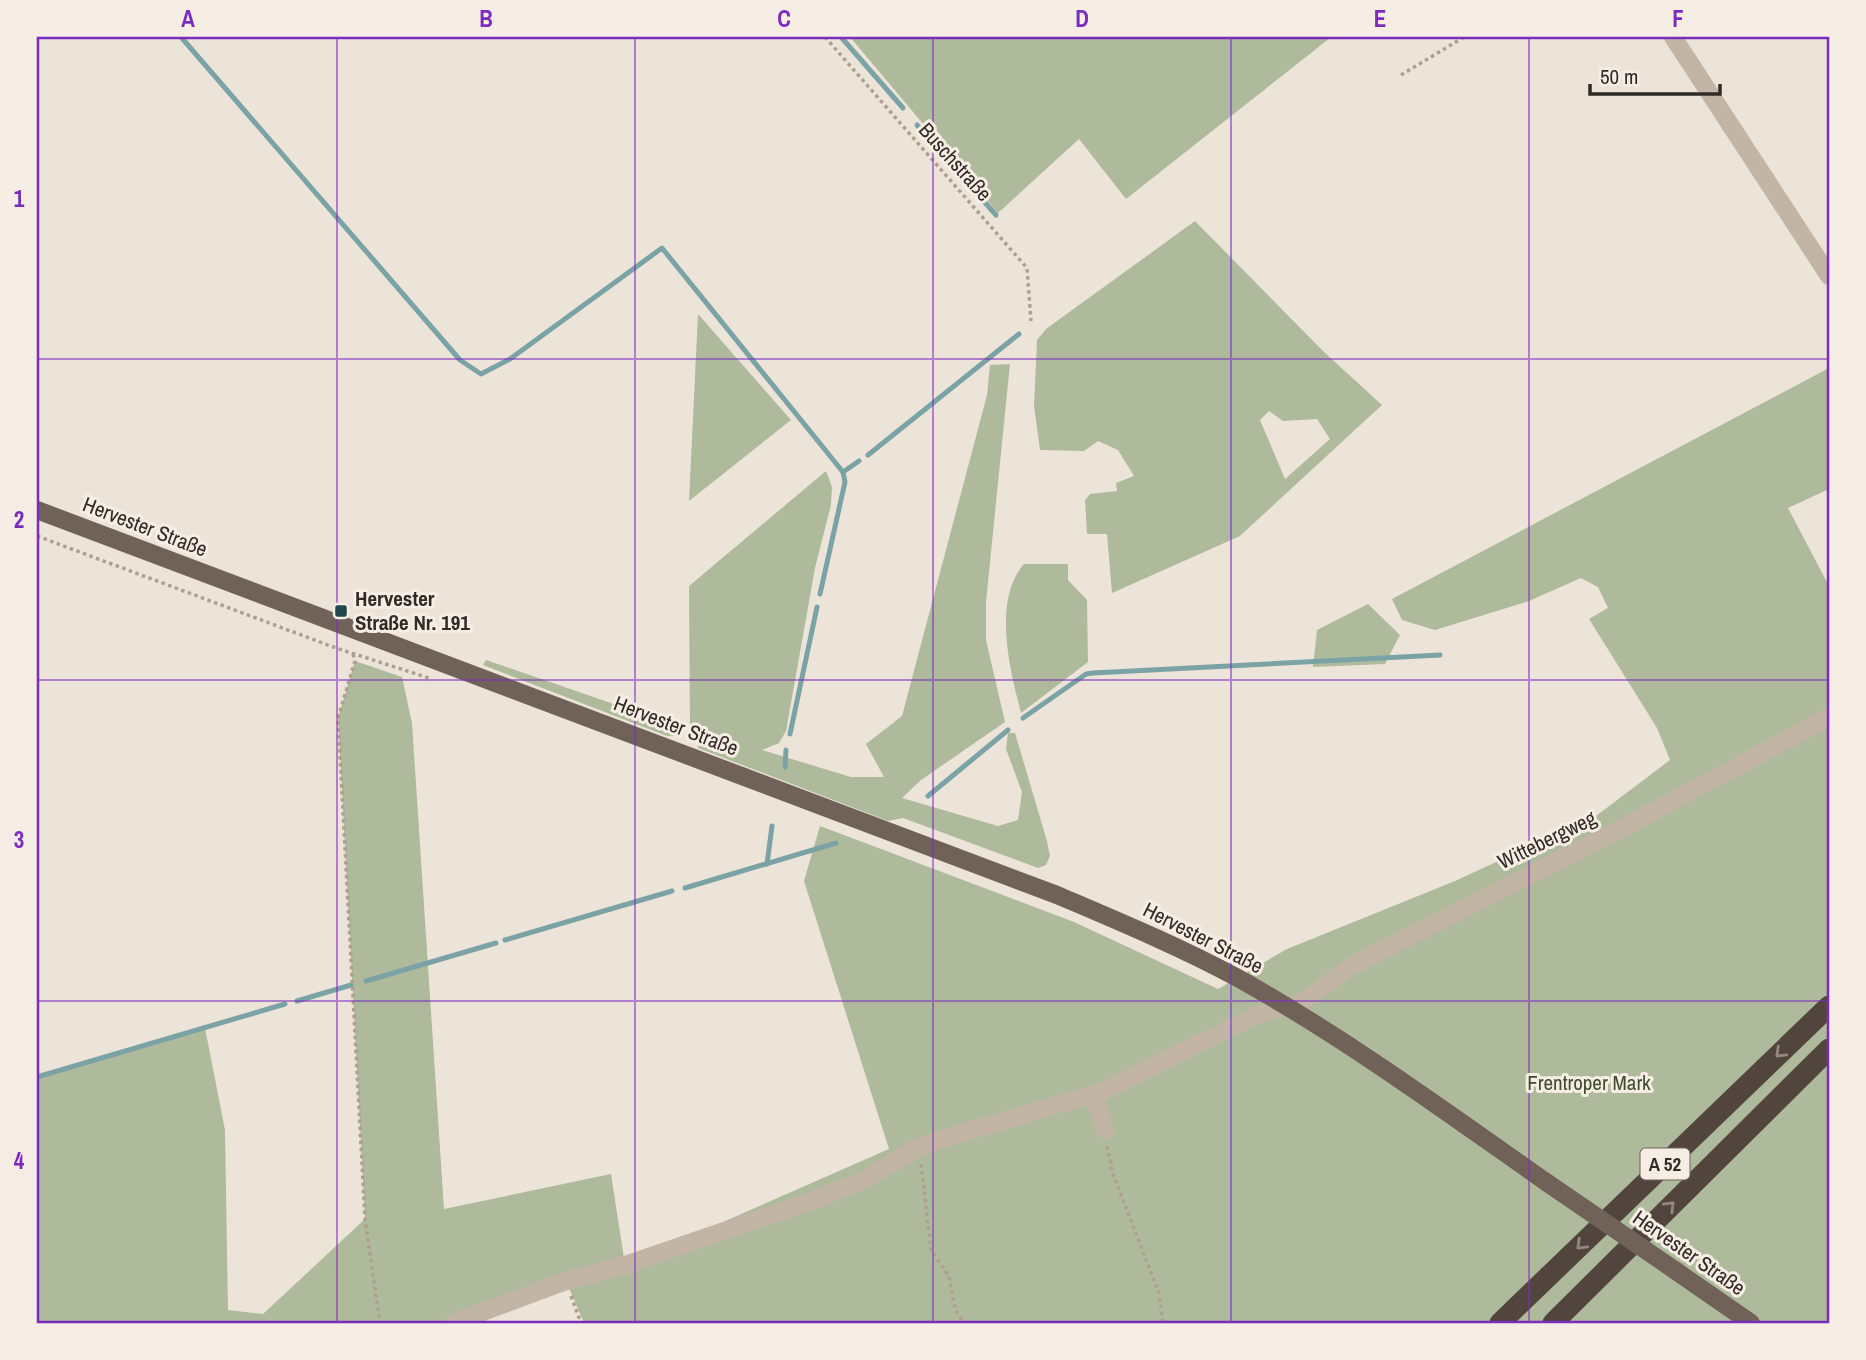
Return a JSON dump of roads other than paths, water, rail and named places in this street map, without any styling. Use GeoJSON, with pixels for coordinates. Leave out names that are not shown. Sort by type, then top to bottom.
{"type":"FeatureCollection","features":[{"type":"Feature","properties":{"kind":"highway","name":"A 52"},"geometry":{"type":"LineString","coordinates":[[1500,1323],[1829,1006]]}},
{"type":"Feature","properties":{"kind":"highway","name":"A 52"},"geometry":{"type":"LineString","coordinates":[[1553,1323],[1829,1049]]}},
{"type":"Feature","properties":{"kind":"main road","name":"Hervester Straße"},"geometry":{"type":"LineString","coordinates":[[37,510],[1058,895],[1176,946],[1288,1008],[1751,1323]]}},
{"type":"Feature","properties":{"kind":"street"},"geometry":{"type":"LineString","coordinates":[[1673,37],[1829,276]]}},
{"type":"Feature","properties":{"kind":"street","name":"Wittebergweg"},"geometry":{"type":"LineString","coordinates":[[1288,1008],[1299,1004],[1353,965],[1615,832],[1829,717]]}},
{"type":"Feature","properties":{"kind":"street"},"geometry":{"type":"LineString","coordinates":[[453,1323],[566,1281],[625,1265],[806,1203],[860,1182],[915,1149],[1093,1094],[1258,1014],[1288,1008]]}},
{"type":"Feature","properties":{"kind":"street"},"geometry":{"type":"LineString","coordinates":[[1093,1094],[1105,1130]]}},
{"type":"Feature","properties":{"kind":"waterway"},"geometry":{"type":"LineString","coordinates":[[181,37],[460,360],[481,374],[510,359],[662,248],[843,472],[845,482],[820,594]]}},
{"type":"Feature","properties":{"kind":"waterway"},"geometry":{"type":"LineString","coordinates":[[841,37],[903,108]]}},
{"type":"Feature","properties":{"kind":"waterway"},"geometry":{"type":"LineString","coordinates":[[917,125],[996,215]]}},
{"type":"Feature","properties":{"kind":"waterway"},"geometry":{"type":"LineString","coordinates":[[868,455],[1019,334]]}},
{"type":"Feature","properties":{"kind":"waterway"},"geometry":{"type":"LineString","coordinates":[[843,472],[859,461]]}},
{"type":"Feature","properties":{"kind":"waterway"},"geometry":{"type":"LineString","coordinates":[[790,734],[817,607]]}},
{"type":"Feature","properties":{"kind":"waterway"},"geometry":{"type":"LineString","coordinates":[[1023,718],[1086,674],[1440,655]]}},
{"type":"Feature","properties":{"kind":"waterway"},"geometry":{"type":"LineString","coordinates":[[928,796],[1008,730]]}},
{"type":"Feature","properties":{"kind":"waterway"},"geometry":{"type":"LineString","coordinates":[[785,767],[786,750]]}},
{"type":"Feature","properties":{"kind":"waterway"},"geometry":{"type":"LineString","coordinates":[[767,864],[772,826]]}},
{"type":"Feature","properties":{"kind":"waterway"},"geometry":{"type":"LineString","coordinates":[[685,888],[836,843]]}},
{"type":"Feature","properties":{"kind":"waterway"},"geometry":{"type":"LineString","coordinates":[[505,940],[672,891]]}},
{"type":"Feature","properties":{"kind":"waterway"},"geometry":{"type":"LineString","coordinates":[[366,981],[496,943]]}},
{"type":"Feature","properties":{"kind":"waterway"},"geometry":{"type":"LineString","coordinates":[[297,1001],[351,985]]}},
{"type":"Feature","properties":{"kind":"waterway"},"geometry":{"type":"LineString","coordinates":[[37,1077],[285,1004]]}},
{"type":"Feature","properties":{"kind":"place","name":"Hervester Straße Nr. 191"},"geometry":{"type":"Point","coordinates":[341,611]}},
{"type":"Feature","properties":{"kind":"park label","name":"Frentroper Mark"},"geometry":{"type":"Point","coordinates":[1589,1083]}}]}
